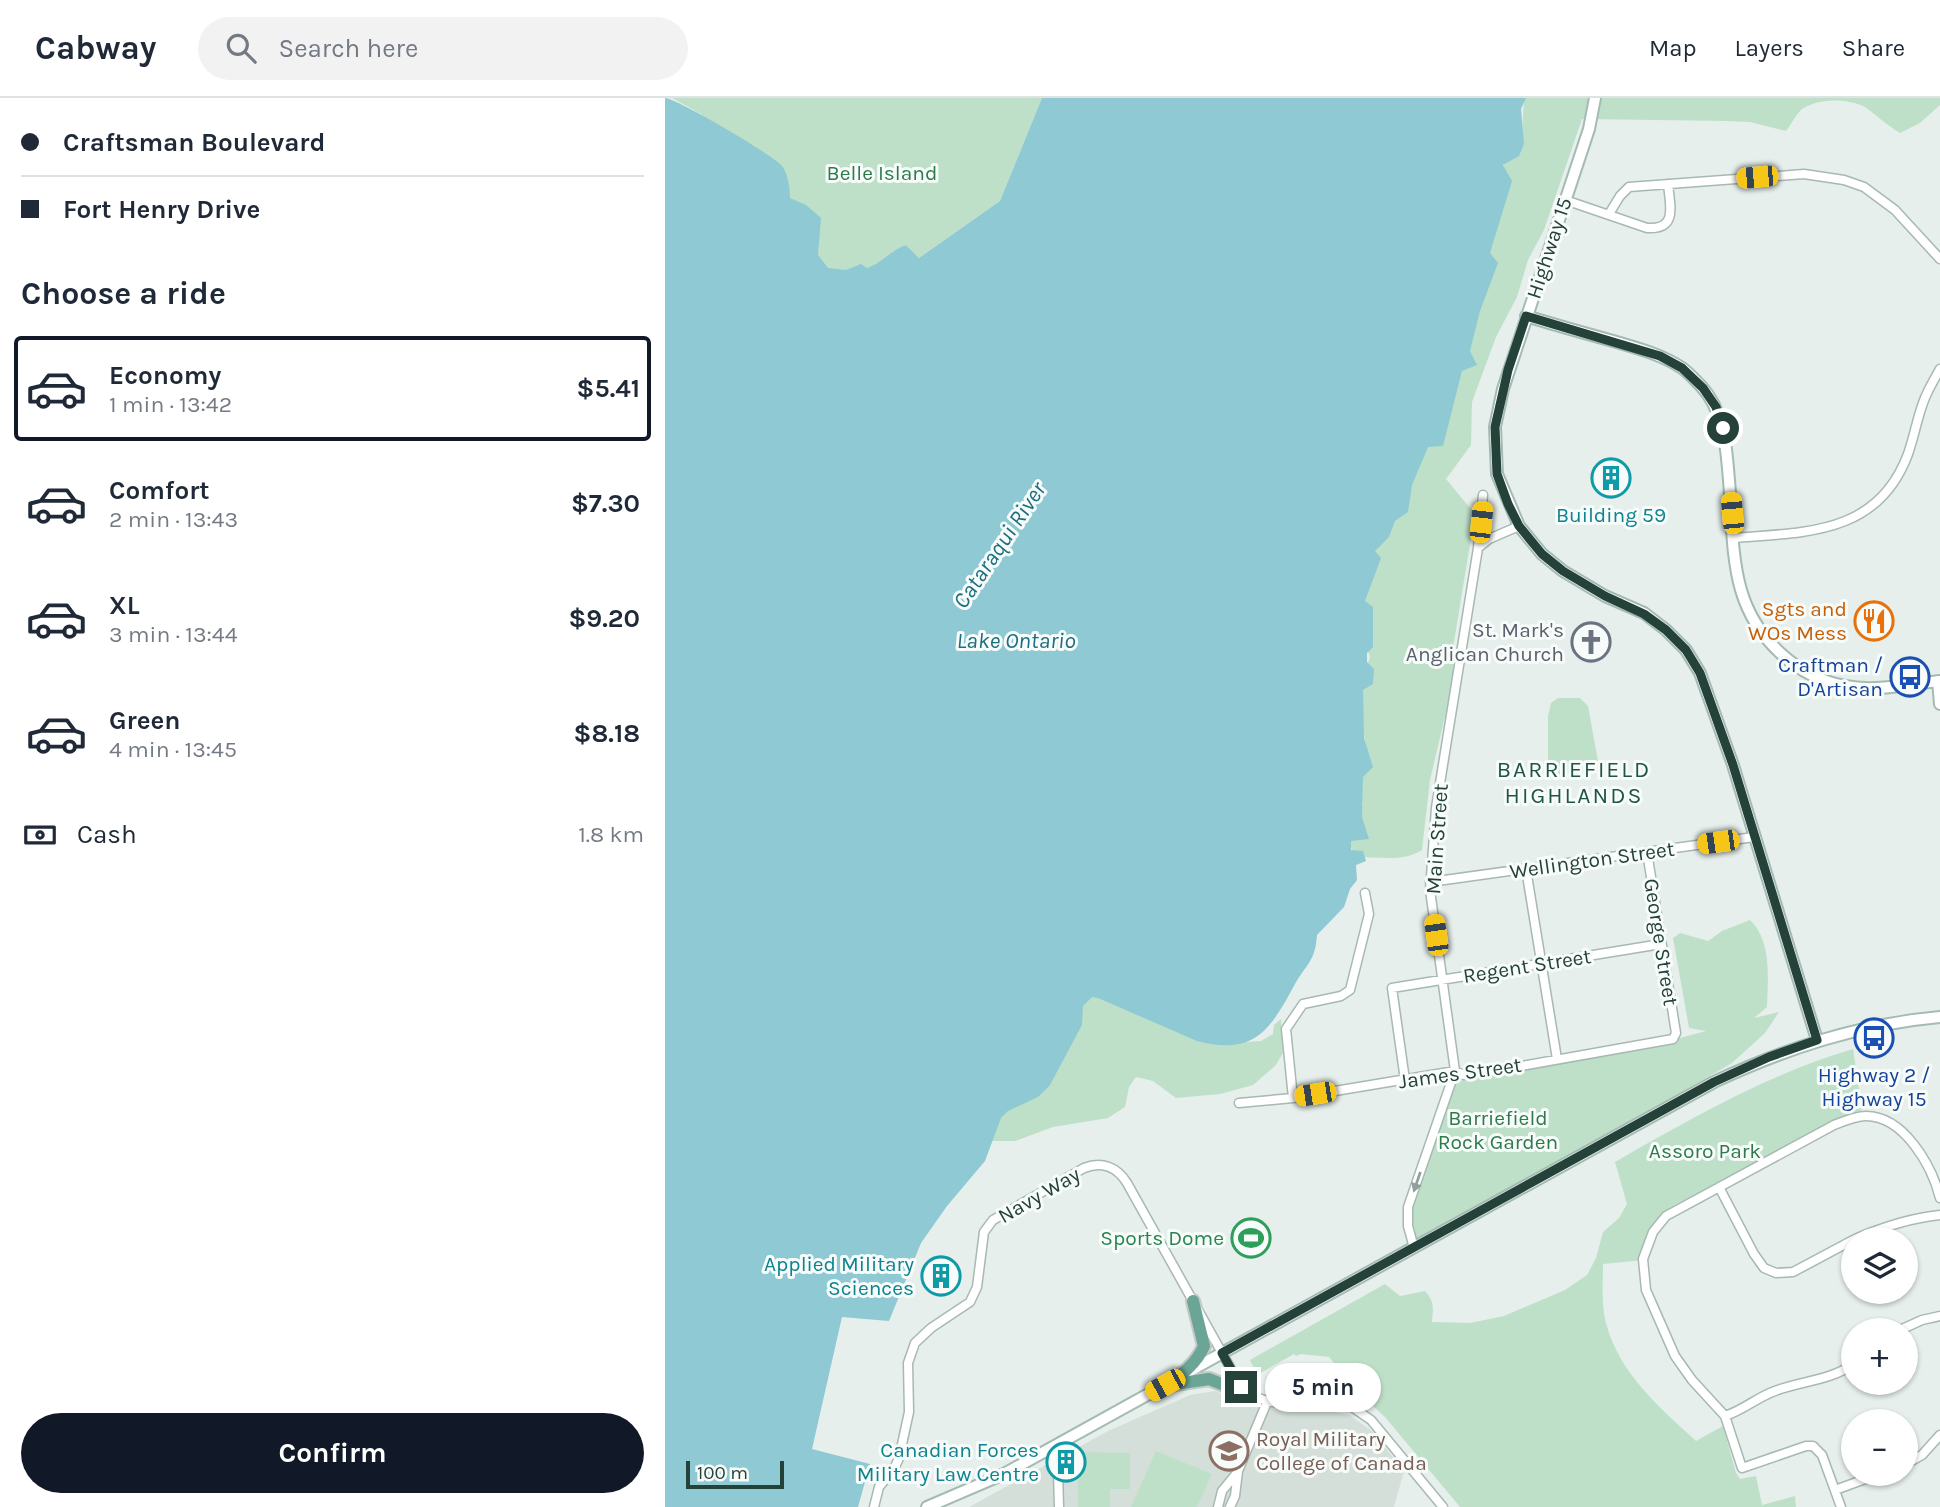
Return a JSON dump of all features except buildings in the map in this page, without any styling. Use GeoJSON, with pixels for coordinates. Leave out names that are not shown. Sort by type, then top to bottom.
{"type":"FeatureCollection","features":[{"type":"Feature","properties":{"kind":"main road","name":"Highway 15"},"geometry":{"type":"LineString","coordinates":[[1595,98],[1589,129],[1508,370],[1495,427],[1497,474],[1519,526],[1542,554],[1563,571],[1605,596],[1644,614],[1666,630],[1686,650],[1700,673],[1733,765],[1817,1040]]}},
{"type":"Feature","properties":{"kind":"main road"},"geometry":{"type":"LineString","coordinates":[[1526,316],[1660,356],[1682,368],[1703,388],[1716,407],[1723,428],[1738,574],[1747,606],[1756,625],[1789,661],[1823,680],[1845,686],[1878,687],[1939,681],[1940,704]]}},
{"type":"Feature","properties":{"kind":"main road"},"geometry":{"type":"LineString","coordinates":[[927,1507],[1004,1474],[1048,1451],[1714,1082],[1769,1057],[1817,1040],[1874,1026],[1940,1017]]}},
{"type":"Feature","properties":{"kind":"main road"},"geometry":{"type":"LineString","coordinates":[[1170,1383],[1197,1358],[1203,1346],[1193,1301]]}},
{"type":"Feature","properties":{"kind":"main road"},"geometry":{"type":"LineString","coordinates":[[1170,1383],[1209,1379],[1249,1395]]}},
{"type":"Feature","properties":{"kind":"street"},"geometry":{"type":"LineString","coordinates":[[1609,214],[1629,187],[1804,174],[1844,180],[1864,187],[1895,210],[1940,259]]}},
{"type":"Feature","properties":{"kind":"street"},"geometry":{"type":"LineString","coordinates":[[1565,200],[1647,228],[1659,229],[1667,224],[1670,218],[1668,184]]}},
{"type":"Feature","properties":{"kind":"street"},"geometry":{"type":"LineString","coordinates":[[1734,538],[1812,532],[1841,525],[1868,509],[1892,484],[1903,466],[1924,400],[1940,369]]}},
{"type":"Feature","properties":{"kind":"street","name":"Main Street"},"geometry":{"type":"LineString","coordinates":[[1414,1248],[1408,1226],[1408,1207],[1455,1071],[1430,882],[1436,808],[1478,548],[1483,495]]}},
{"type":"Feature","properties":{"kind":"street"},"geometry":{"type":"LineString","coordinates":[[1478,548],[1489,539],[1519,526]]}},
{"type":"Feature","properties":{"kind":"street","name":"Wellington Street"},"geometry":{"type":"LineString","coordinates":[[1430,882],[1754,837]]}},
{"type":"Feature","properties":{"kind":"street","name":"George Street"},"geometry":{"type":"LineString","coordinates":[[1647,852],[1676,1033]]}},
{"type":"Feature","properties":{"kind":"street"},"geometry":{"type":"LineString","coordinates":[[1525,869],[1557,1059]]}},
{"type":"Feature","properties":{"kind":"street"},"geometry":{"type":"LineString","coordinates":[[1293,1098],[1286,1029],[1303,1004],[1341,996],[1350,990],[1369,914],[1365,894]]}},
{"type":"Feature","properties":{"kind":"street","name":"Regent Street"},"geometry":{"type":"LineString","coordinates":[[1405,1080],[1392,988],[1661,944]]}},
{"type":"Feature","properties":{"kind":"street","name":"James Street"},"geometry":{"type":"LineString","coordinates":[[1239,1103],[1293,1098],[1455,1071],[1464,1075],[1669,1041],[1676,1033]]}},
{"type":"Feature","properties":{"kind":"street"},"geometry":{"type":"LineString","coordinates":[[1841,1507],[1822,1455],[1813,1446],[1742,1468],[1725,1416],[1692,1380],[1675,1356],[1660,1325],[1646,1290],[1643,1259],[1653,1233],[1666,1216],[1834,1125],[1866,1116],[1887,1121],[1918,1148],[1935,1180],[1940,1198]]}},
{"type":"Feature","properties":{"kind":"street","name":"Navy Way"},"geometry":{"type":"LineString","coordinates":[[874,1507],[879,1486],[894,1469],[899,1458],[909,1412],[910,1352],[921,1336],[970,1301],[977,1287],[984,1232],[993,1220],[1006,1211],[1084,1168],[1097,1164],[1112,1167],[1127,1183],[1235,1380],[1249,1395]]}},
{"type":"Feature","properties":{"kind":"street"},"geometry":{"type":"LineString","coordinates":[[1719,1187],[1764,1268],[1776,1273],[1793,1272],[1841,1247]]}},
{"type":"Feature","properties":{"kind":"street"},"geometry":{"type":"LineString","coordinates":[[1887,1227],[1919,1217],[1940,1215]]}},
{"type":"Feature","properties":{"kind":"street"},"geometry":{"type":"LineString","coordinates":[[1918,1322],[1940,1316]]}},
{"type":"Feature","properties":{"kind":"street"},"geometry":{"type":"LineString","coordinates":[[1725,1416],[1790,1385],[1832,1376],[1841,1371]]}},
{"type":"Feature","properties":{"kind":"street"},"geometry":{"type":"LineString","coordinates":[[1249,1395],[1267,1402],[1331,1402],[1352,1407],[1380,1429],[1443,1507]]}},
{"type":"Feature","properties":{"kind":"street"},"geometry":{"type":"LineString","coordinates":[[1218,1507],[1222,1492],[1238,1471],[1267,1402]]}},
{"type":"Feature","properties":{"kind":"street"},"geometry":{"type":"LineString","coordinates":[[1918,1457],[1940,1435]]}},
{"type":"Feature","properties":{"kind":"street"},"geometry":{"type":"LineString","coordinates":[[1048,1451],[1058,1472],[1059,1507]]}},
{"type":"Feature","properties":{"kind":"street"},"geometry":{"type":"LineString","coordinates":[[1230,1507],[1235,1496],[1238,1471]]}},
{"type":"Feature","properties":{"kind":"street"},"geometry":{"type":"LineString","coordinates":[[1835,1490],[1846,1486]]}},
{"type":"Feature","properties":{"kind":"shaded area","name":"Royal Military College of Canada"},"geometry":{"type":"Polygon","coordinates":[[[1215,1391],[1255,1406],[1324,1410],[1349,1415],[1372,1431],[1404,1471],[1394,1507],[969,1507],[1108,1431],[1190,1395],[1215,1391]]]}},
{"type":"Feature","properties":{"kind":"green space","name":"Belle Island"},"geometry":{"type":"Polygon","coordinates":[[[672,98],[1042,98],[1000,201],[919,258],[906,245],[866,270],[823,273],[790,198],[701,114],[672,98]]]}},
{"type":"Feature","properties":{"kind":"green space"},"geometry":{"type":"Polygon","coordinates":[[[1524,98],[1940,98],[1940,105],[1920,123],[1900,133],[1865,107],[1842,101],[1809,105],[1802,109],[1786,131],[1750,122],[1582,119],[1544,230],[1528,260],[1517,297],[1496,337],[1472,402],[1471,445],[1446,479],[1475,514],[1453,648],[1454,678],[1430,780],[1422,850],[1399,857],[1358,857],[1340,834],[1363,804],[1355,767],[1365,741],[1355,705],[1370,657],[1364,639],[1356,587],[1500,190],[1505,157],[1522,133],[1524,98]]]}},
{"type":"Feature","properties":{"kind":"green space"},"geometry":{"type":"Polygon","coordinates":[[[1558,698],[1580,698],[1588,706],[1600,772],[1548,775],[1548,716],[1551,703],[1558,698]]]}},
{"type":"Feature","properties":{"kind":"green space","name":"Barriefield Rock Garden"},"geometry":{"type":"Polygon","coordinates":[[[1750,920],[1762,939],[1768,973],[1767,1007],[1754,1018],[1779,1012],[1765,1033],[1732,1063],[1414,1248],[1407,1217],[1455,1071],[1464,1075],[1669,1041],[1706,1031],[1689,1028],[1673,938],[1680,933],[1708,941],[1722,931],[1750,920]]]}},
{"type":"Feature","properties":{"kind":"green space"},"geometry":{"type":"Polygon","coordinates":[[[1094,988],[1228,1043],[1261,1041],[1273,1034],[1274,1025],[1281,1019],[1283,1053],[1275,1066],[1253,1085],[1220,1094],[1176,1098],[1153,1081],[1136,1077],[1129,1087],[1125,1107],[1108,1118],[1053,1127],[1015,1141],[985,1141],[1077,1000],[1094,988]]]}},
{"type":"Feature","properties":{"kind":"green space","name":"Assoro Park"},"geometry":{"type":"Polygon","coordinates":[[[1853,1049],[1862,1110],[1833,1122],[1669,1208],[1656,1226],[1644,1260],[1603,1264],[1604,1316],[1612,1341],[1630,1373],[1696,1441],[1723,1426],[1736,1473],[1740,1479],[1756,1476],[1762,1505],[1795,1496],[1796,1507],[1460,1507],[1385,1417],[1374,1407],[1359,1400],[1353,1384],[1329,1357],[1294,1354],[1257,1375],[1250,1360],[1385,1284],[1400,1296],[1425,1291],[1432,1302],[1432,1322],[1470,1323],[1504,1316],[1565,1290],[1587,1275],[1596,1258],[1603,1232],[1619,1218],[1627,1204],[1615,1162],[1761,1084],[1853,1049]]]}},
{"type":"Feature","properties":{"kind":"green space"},"geometry":{"type":"Polygon","coordinates":[[[1156,1451],[1212,1474],[1197,1507],[1131,1507],[1156,1451]]]}},
{"type":"Feature","properties":{"kind":"green space"},"geometry":{"type":"Polygon","coordinates":[[[1078,1452],[1130,1453],[1130,1489],[1110,1489],[1110,1507],[1078,1507],[1078,1452]]]}},
{"type":"Feature","properties":{"kind":"water","name":"Lake Ontario"},"geometry":{"type":"Polygon","coordinates":[[[665,98],[687,107],[777,161],[786,174],[790,198],[806,205],[821,218],[818,255],[828,268],[846,270],[861,264],[867,268],[872,266],[906,245],[919,258],[1000,201],[1042,98],[1526,98],[1521,109],[1524,144],[1519,156],[1503,165],[1512,181],[1490,253],[1498,263],[1480,311],[1470,351],[1477,365],[1462,371],[1443,446],[1428,447],[1412,485],[1408,512],[1395,521],[1389,537],[1375,551],[1381,558],[1365,601],[1373,607],[1373,647],[1367,653],[1367,662],[1374,669],[1373,684],[1363,690],[1364,738],[1373,767],[1363,777],[1362,817],[1369,839],[1351,841],[1351,850],[1363,851],[1366,861],[1356,865],[1357,880],[1350,889],[1344,907],[1317,935],[1312,957],[1277,1014],[1268,1026],[1247,1042],[1217,1045],[1197,1041],[1098,998],[1092,997],[1083,1006],[1082,1025],[1050,1085],[1038,1097],[1008,1111],[1001,1118],[985,1161],[947,1206],[921,1243],[889,1321],[842,1317],[812,1449],[870,1464],[858,1507],[665,1507],[665,98]]]}},
{"type":"Feature","properties":{"kind":"place","name":"Building 59"},"geometry":{"type":"Point","coordinates":[1611,478]}},
{"type":"Feature","properties":{"kind":"place","name":"Sgts and WOs Mess"},"geometry":{"type":"Point","coordinates":[1874,621]}},
{"type":"Feature","properties":{"kind":"place","name":"St. Mark's Anglican Church"},"geometry":{"type":"Point","coordinates":[1591,642]}},
{"type":"Feature","properties":{"kind":"place","name":"Craftman / D'Artisan"},"geometry":{"type":"Point","coordinates":[1910,677]}},
{"type":"Feature","properties":{"kind":"place","name":"Highway 2 / Highway 15"},"geometry":{"type":"Point","coordinates":[1874,1038]}},
{"type":"Feature","properties":{"kind":"place","name":"Sports Dome"},"geometry":{"type":"Point","coordinates":[1251,1238]}},
{"type":"Feature","properties":{"kind":"place","name":"Applied Military Sciences"},"geometry":{"type":"Point","coordinates":[941,1276]}},
{"type":"Feature","properties":{"kind":"place","name":"Royal Military College of Canada"},"geometry":{"type":"Point","coordinates":[1229,1451]}},
{"type":"Feature","properties":{"kind":"place","name":"Canadian Forces Military Law Centre"},"geometry":{"type":"Point","coordinates":[1066,1462]}},
{"type":"Feature","properties":{"kind":"district","name":"BARRIEFIELD HIGHLANDS"},"geometry":{"type":"Point","coordinates":[1574,782]}},
{"type":"Feature","properties":{"kind":"route"},"geometry":{"type":"LineString","coordinates":[[1241,1387],[1222,1353],[1714,1082],[1769,1057],[1817,1040],[1733,765],[1700,673],[1686,650],[1666,630],[1644,614],[1605,596],[1563,571],[1542,554],[1519,526],[1497,474],[1495,427],[1508,370],[1526,316],[1660,356],[1682,368],[1703,388],[1716,407],[1723,428]]}},
{"type":"Feature","properties":{"kind":"water label","name":"Cataraqui River"},"geometry":{"type":"Point","coordinates":[999,545]}}]}
